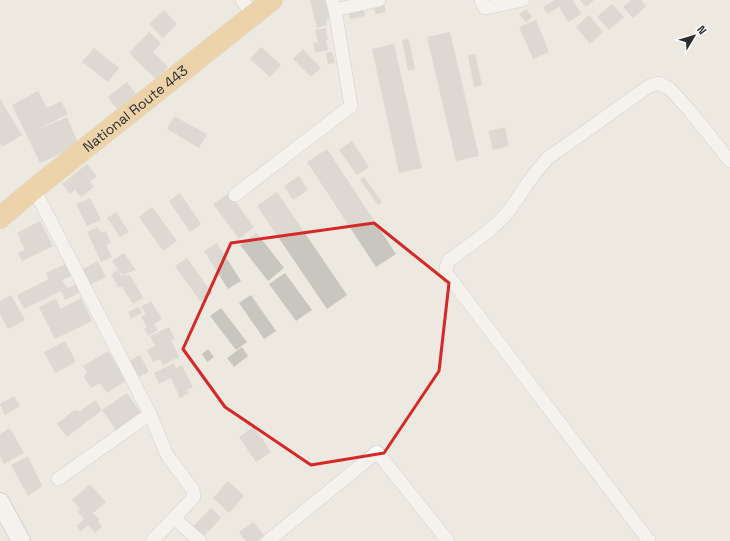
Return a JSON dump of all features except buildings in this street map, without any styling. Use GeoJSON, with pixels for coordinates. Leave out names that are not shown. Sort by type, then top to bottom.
{"type":"FeatureCollection","features":[{"type":"Feature","properties":{"kind":"highway","name":"National Route 443"},"geometry":{"type":"LineString","coordinates":[[0,218],[247,8],[272,0]]}},
{"type":"Feature","properties":{"kind":"main road"},"geometry":{"type":"LineString","coordinates":[[0,502],[21,541]]}},
{"type":"Feature","properties":{"kind":"street"},"geometry":{"type":"LineString","coordinates":[[235,195],[351,106],[334,5],[380,0]]}},
{"type":"Feature","properties":{"kind":"street"},"geometry":{"type":"LineString","coordinates":[[481,0],[485,8],[523,0]]}},
{"type":"Feature","properties":{"kind":"street"},"geometry":{"type":"LineString","coordinates":[[649,541],[447,274],[446,268],[449,260],[494,226],[507,213],[536,170],[548,158],[649,86],[659,83],[670,88],[730,161]]}},
{"type":"Feature","properties":{"kind":"street"},"geometry":{"type":"LineString","coordinates":[[34,189],[150,414],[167,454],[192,490],[194,497],[152,541]]}},
{"type":"Feature","properties":{"kind":"street"},"geometry":{"type":"LineString","coordinates":[[58,479],[150,414]]}},
{"type":"Feature","properties":{"kind":"street"},"geometry":{"type":"LineString","coordinates":[[268,541],[377,452],[448,541]]}},
{"type":"Feature","properties":{"kind":"street"},"geometry":{"type":"LineString","coordinates":[[174,518],[200,541]]}},
{"type":"Feature","properties":{"kind":"highlighted area"},"geometry":{"type":"Polygon","coordinates":[[[374,223],[449,283],[439,371],[384,453],[311,465],[225,407],[183,349],[231,243],[374,223]]]}}]}
